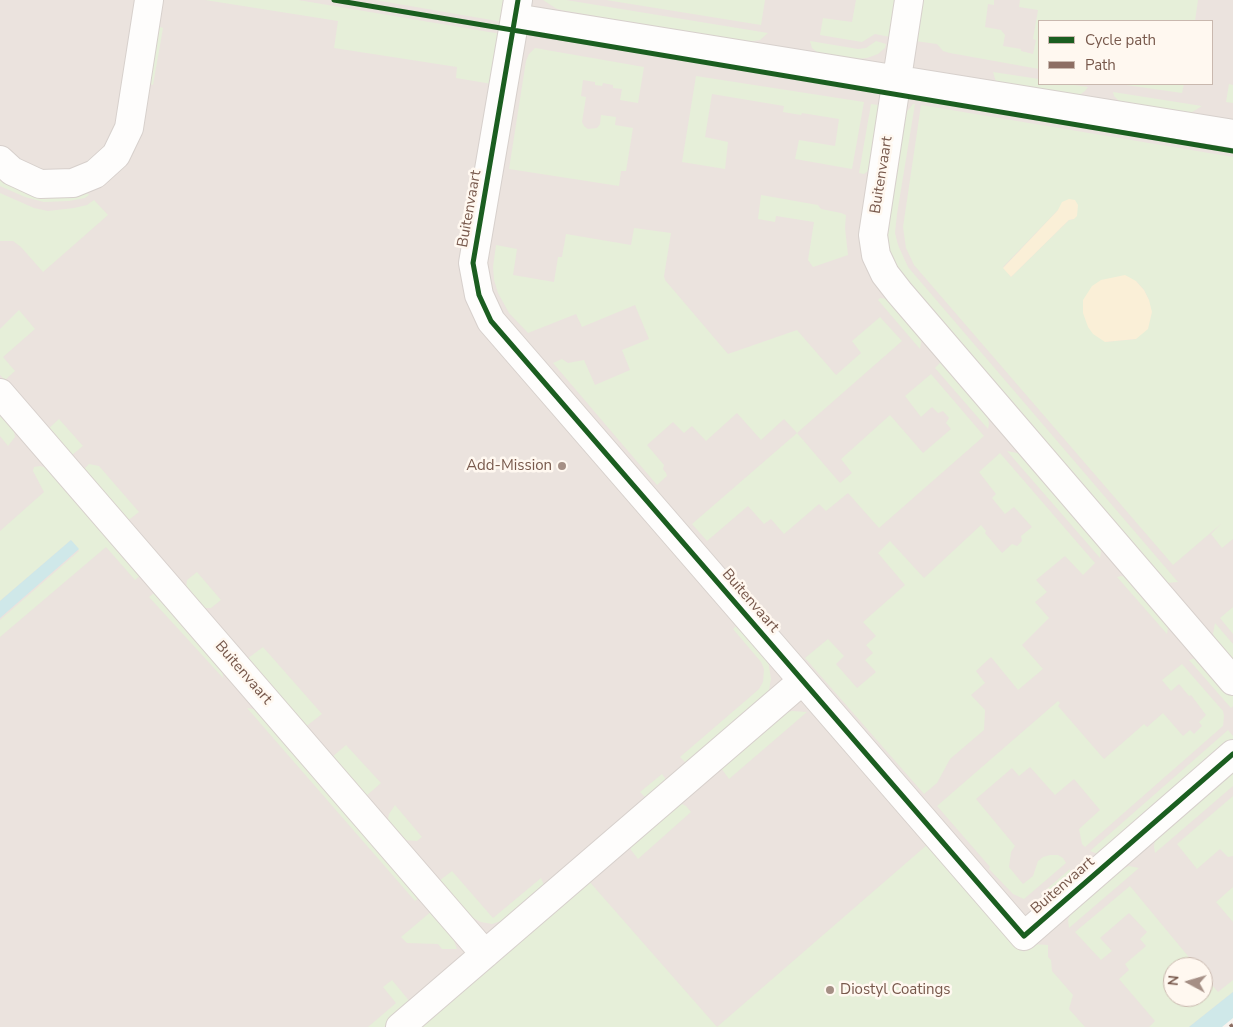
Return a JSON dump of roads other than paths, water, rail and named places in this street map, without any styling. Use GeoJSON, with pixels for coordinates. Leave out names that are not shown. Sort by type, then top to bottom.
{"type":"FeatureCollection","features":[{"type":"Feature","properties":{"kind":"street"},"geometry":{"type":"LineString","coordinates":[[0,160],[12,171],[40,184],[72,183],[95,174],[116,154],[128,128],[149,0]]}},
{"type":"Feature","properties":{"kind":"street","name":"Buitenvaart"},"geometry":{"type":"LineString","coordinates":[[909,0],[873,235],[876,255],[885,274],[1233,681]]}},
{"type":"Feature","properties":{"kind":"street","name":"Buitenvaart"},"geometry":{"type":"LineString","coordinates":[[1233,134],[896,78],[517,9],[473,263],[479,295],[491,321],[1024,936],[1233,754]]}},
{"type":"Feature","properties":{"kind":"street","name":"Buitenvaart"},"geometry":{"type":"LineString","coordinates":[[0,393],[485,954]]}},
{"type":"Feature","properties":{"kind":"street"},"geometry":{"type":"LineString","coordinates":[[400,1027],[802,681]]}},
{"type":"Feature","properties":{"kind":"water"},"geometry":{"type":"Polygon","coordinates":[[[71,540],[79,549],[0,618],[0,601],[71,540]]]}},
{"type":"Feature","properties":{"kind":"water"},"geometry":{"type":"Polygon","coordinates":[[[1233,992],[1233,1018],[1222,1027],[1189,1027],[1233,992]]]}},
{"type":"Feature","properties":{"kind":"place","name":"Add-Mission"},"geometry":{"type":"Point","coordinates":[562,466]}},
{"type":"Feature","properties":{"kind":"place","name":"Diostyl Coatings"},"geometry":{"type":"Point","coordinates":[830,990]}}]}
